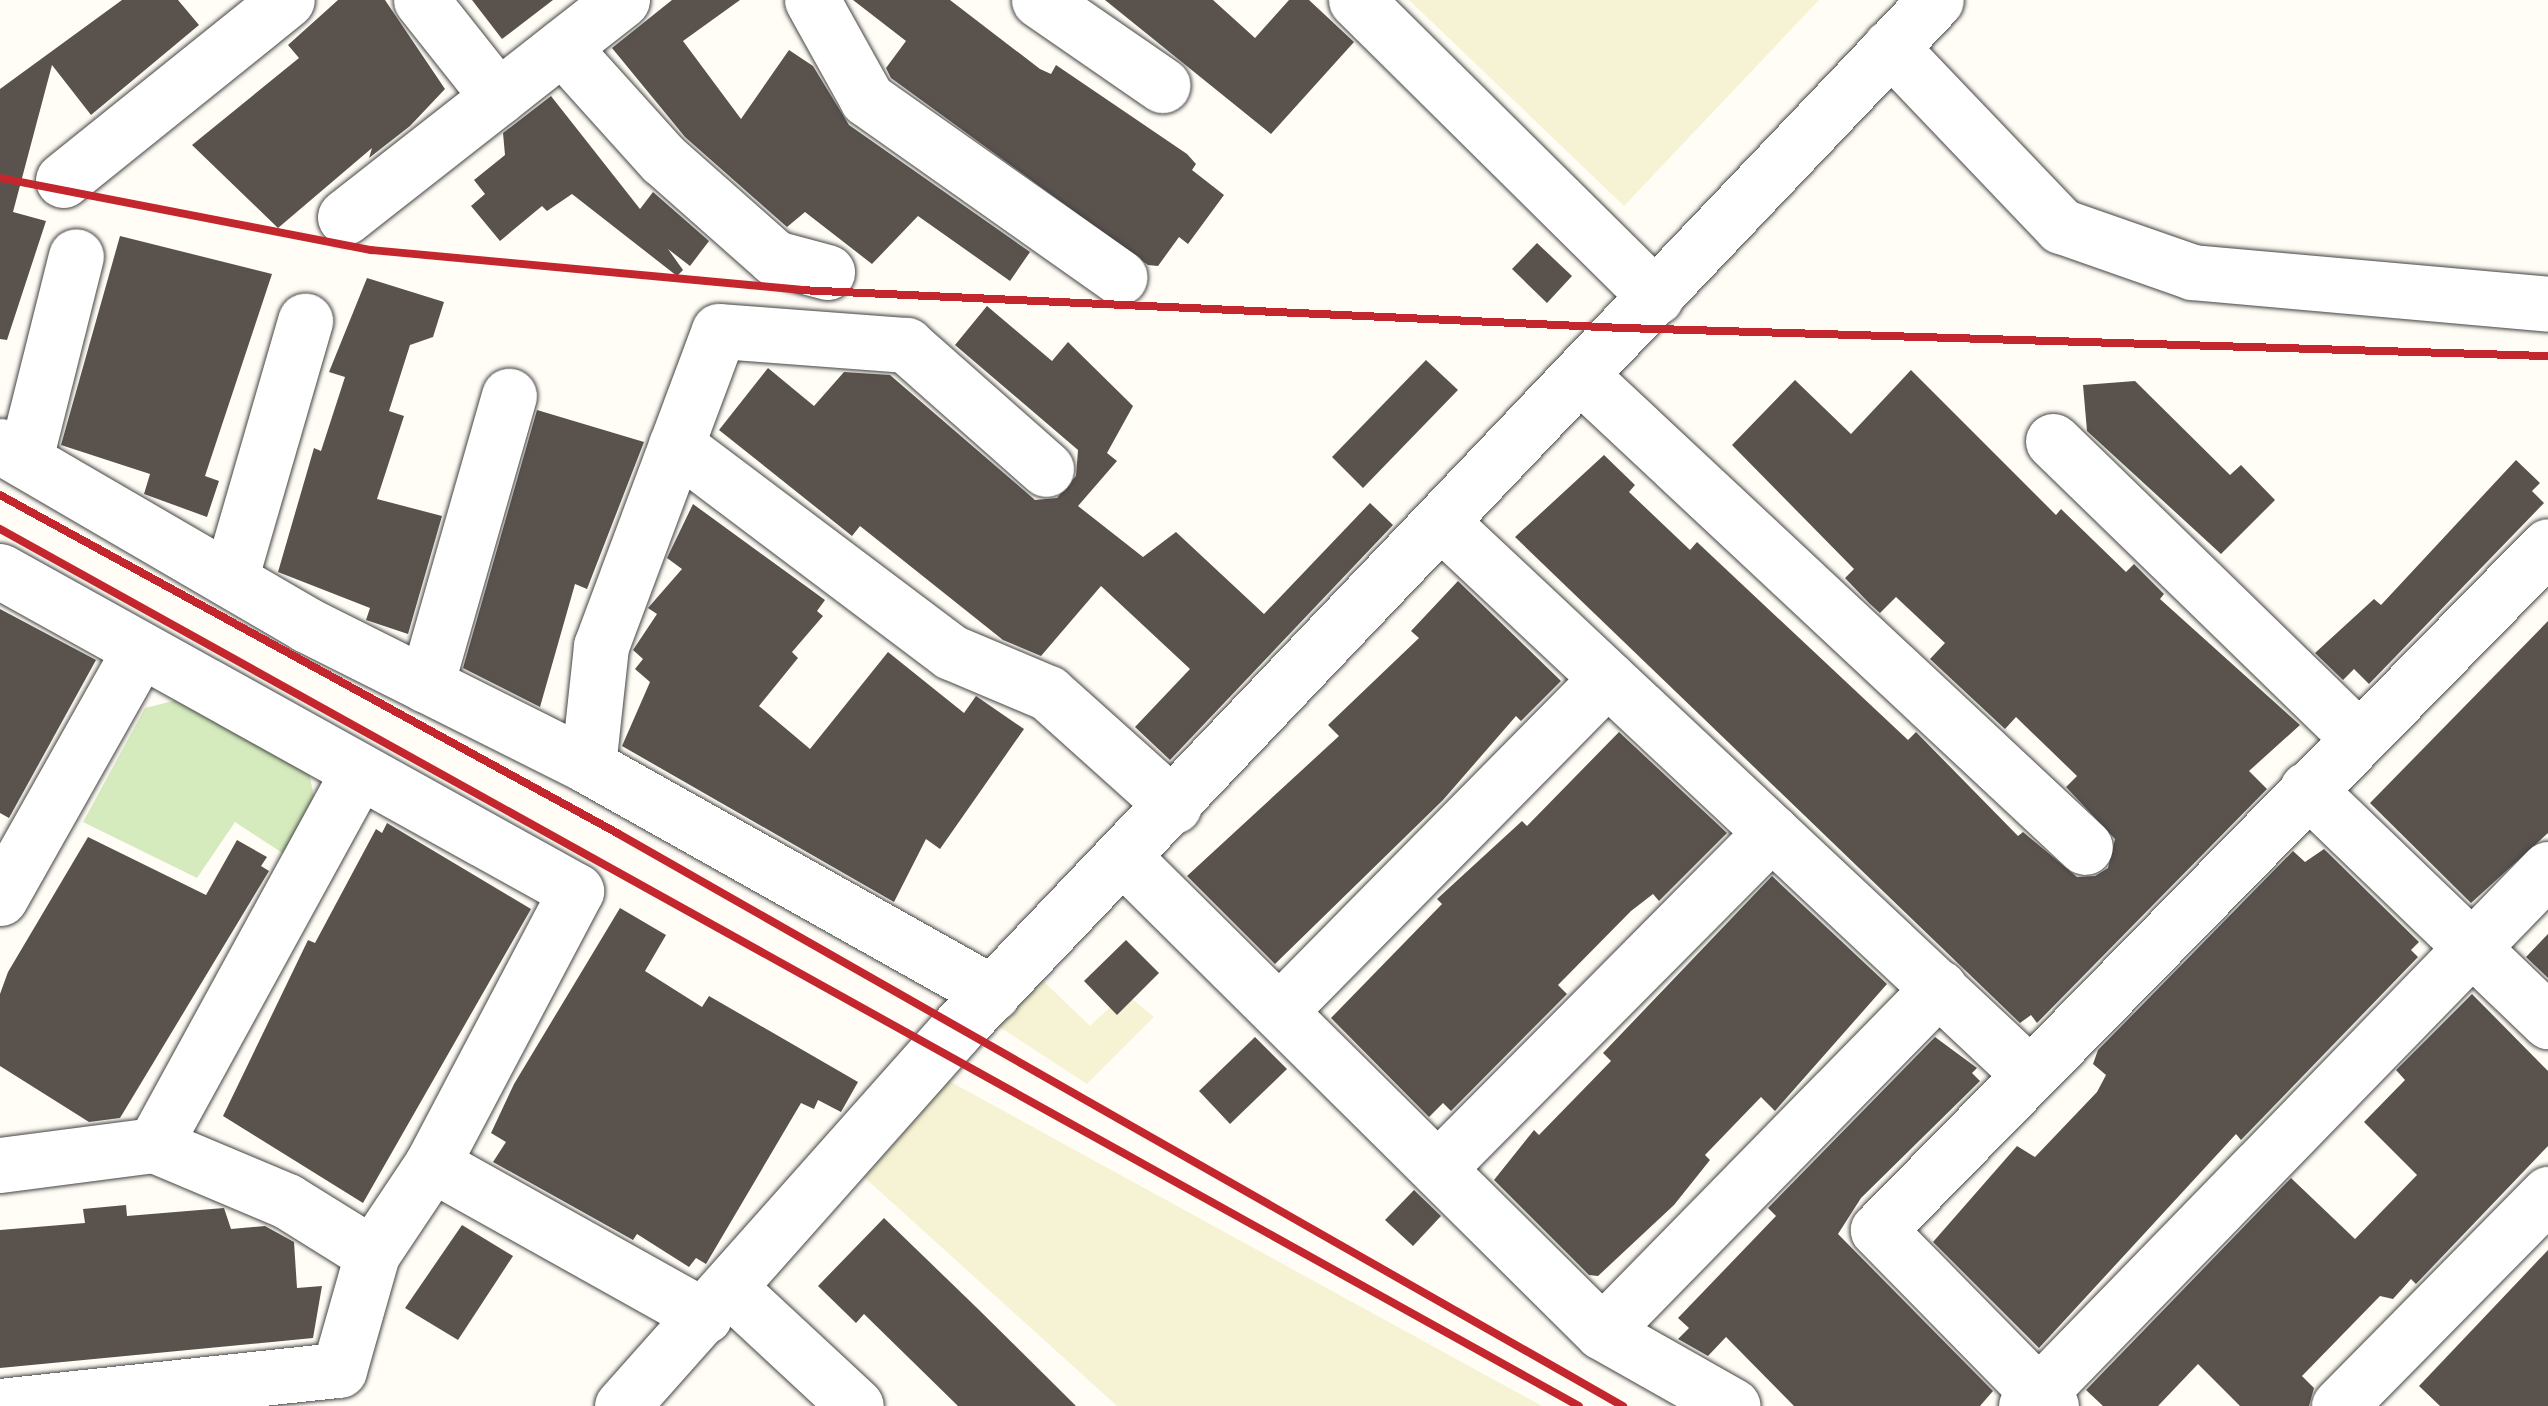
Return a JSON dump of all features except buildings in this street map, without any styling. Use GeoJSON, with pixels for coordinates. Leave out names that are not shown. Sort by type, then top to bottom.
{"type":"FeatureCollection","features":[{"type":"Feature","properties":{"kind":"street"},"geometry":{"type":"LineString","coordinates":[[64,180],[287,0]]}},
{"type":"Feature","properties":{"kind":"street"},"geometry":{"type":"LineString","coordinates":[[421,0],[498,97]]}},
{"type":"Feature","properties":{"kind":"street"},"geometry":{"type":"LineString","coordinates":[[345,217],[622,0]]}},
{"type":"Feature","properties":{"kind":"street"},"geometry":{"type":"LineString","coordinates":[[813,0],[867,98],[1119,277]]}},
{"type":"Feature","properties":{"kind":"street"},"geometry":{"type":"LineString","coordinates":[[1038,0],[1162,84]]}},
{"type":"Feature","properties":{"kind":"street"},"geometry":{"type":"LineString","coordinates":[[1356,0],[1656,298]]}},
{"type":"Feature","properties":{"kind":"street"},"geometry":{"type":"LineString","coordinates":[[622,1406],[993,993],[1936,0]]}},
{"type":"Feature","properties":{"kind":"street"},"geometry":{"type":"LineString","coordinates":[[562,47],[663,159],[776,258],[827,272]]}},
{"type":"Feature","properties":{"kind":"street"},"geometry":{"type":"LineString","coordinates":[[1890,47],[2060,226],[2192,272],[2548,304]]}},
{"type":"Feature","properties":{"kind":"street"},"geometry":{"type":"LineString","coordinates":[[76,256],[12,452],[232,576],[307,625],[588,766],[993,993]]}},
{"type":"Feature","properties":{"kind":"street"},"geometry":{"type":"LineString","coordinates":[[232,576],[305,321]]}},
{"type":"Feature","properties":{"kind":"street"},"geometry":{"type":"LineString","coordinates":[[588,766],[601,646],[719,331],[906,345],[1046,469]]}},
{"type":"Feature","properties":{"kind":"street"},"geometry":{"type":"LineString","coordinates":[[1580,375],[2085,847]]}},
{"type":"Feature","properties":{"kind":"street"},"geometry":{"type":"LineString","coordinates":[[426,685],[510,396]]}},
{"type":"Feature","properties":{"kind":"street"},"geometry":{"type":"LineString","coordinates":[[2053,440],[2358,738]]}},
{"type":"Feature","properties":{"kind":"street"},"geometry":{"type":"LineString","coordinates":[[676,444],[952,652],[1048,693],[1174,806]]}},
{"type":"Feature","properties":{"kind":"street"},"geometry":{"type":"LineString","coordinates":[[1441,522],[2026,1071]]}},
{"type":"Feature","properties":{"kind":"street"},"geometry":{"type":"LineString","coordinates":[[2548,546],[2026,1071],[1878,1230],[2038,1402],[2548,869]]}},
{"type":"Feature","properties":{"kind":"street"},"geometry":{"type":"LineString","coordinates":[[0,571],[576,891],[432,1164],[372,1254],[339,1370],[0,1406]]}},
{"type":"Feature","properties":{"kind":"street"},"geometry":{"type":"LineString","coordinates":[[0,898],[140,650]]}},
{"type":"Feature","properties":{"kind":"street"},"geometry":{"type":"LineString","coordinates":[[1280,1010],[1608,678]]}},
{"type":"Feature","properties":{"kind":"street"},"geometry":{"type":"LineString","coordinates":[[154,1146],[358,773]]}},
{"type":"Feature","properties":{"kind":"street"},"geometry":{"type":"LineString","coordinates":[[2307,789],[2548,1021]]}},
{"type":"Feature","properties":{"kind":"street"},"geometry":{"type":"LineString","coordinates":[[1439,1167],[1772,832]]}},
{"type":"Feature","properties":{"kind":"street"},"geometry":{"type":"LineString","coordinates":[[1124,858],[1602,1332],[1732,1406]]}},
{"type":"Feature","properties":{"kind":"street"},"geometry":{"type":"LineString","coordinates":[[1602,1332],[1939,988]]}},
{"type":"Feature","properties":{"kind":"street"},"geometry":{"type":"LineString","coordinates":[[2,1160],[154,1146],[287,1201],[372,1254]]}},
{"type":"Feature","properties":{"kind":"street"},"geometry":{"type":"LineString","coordinates":[[432,1164],[717,1302],[856,1406]]}},
{"type":"Feature","properties":{"kind":"street"},"geometry":{"type":"LineString","coordinates":[[2339,1406],[2548,1194]]}},
{"type":"Feature","properties":{"kind":"shaded area"},"geometry":{"type":"Polygon","coordinates":[[[1409,0],[1819,0],[1624,206],[1409,0]]]}},
{"type":"Feature","properties":{"kind":"shaded area"},"geometry":{"type":"Polygon","coordinates":[[[1039,977],[1090,1026],[1125,993],[1154,1017],[1087,1084],[992,1022],[1039,977]]]}},
{"type":"Feature","properties":{"kind":"shaded area"},"geometry":{"type":"Polygon","coordinates":[[[949,1081],[1542,1406],[1117,1406],[864,1177],[949,1081]]]}},
{"type":"Feature","properties":{"kind":"green space"},"geometry":{"type":"Polygon","coordinates":[[[181,699],[309,773],[315,801],[284,854],[235,822],[197,878],[83,822],[145,708],[181,699]]]}},
{"type":"Feature","properties":{"kind":"railway"},"geometry":{"type":"LineString","coordinates":[[0,178],[371,250],[799,290],[1624,328],[2548,356]]}},
{"type":"Feature","properties":{"kind":"railway"},"geometry":{"type":"LineString","coordinates":[[0,495],[617,833],[1623,1406]]}},
{"type":"Feature","properties":{"kind":"railway"},"geometry":{"type":"LineString","coordinates":[[0,529],[1579,1406]]}}]}
